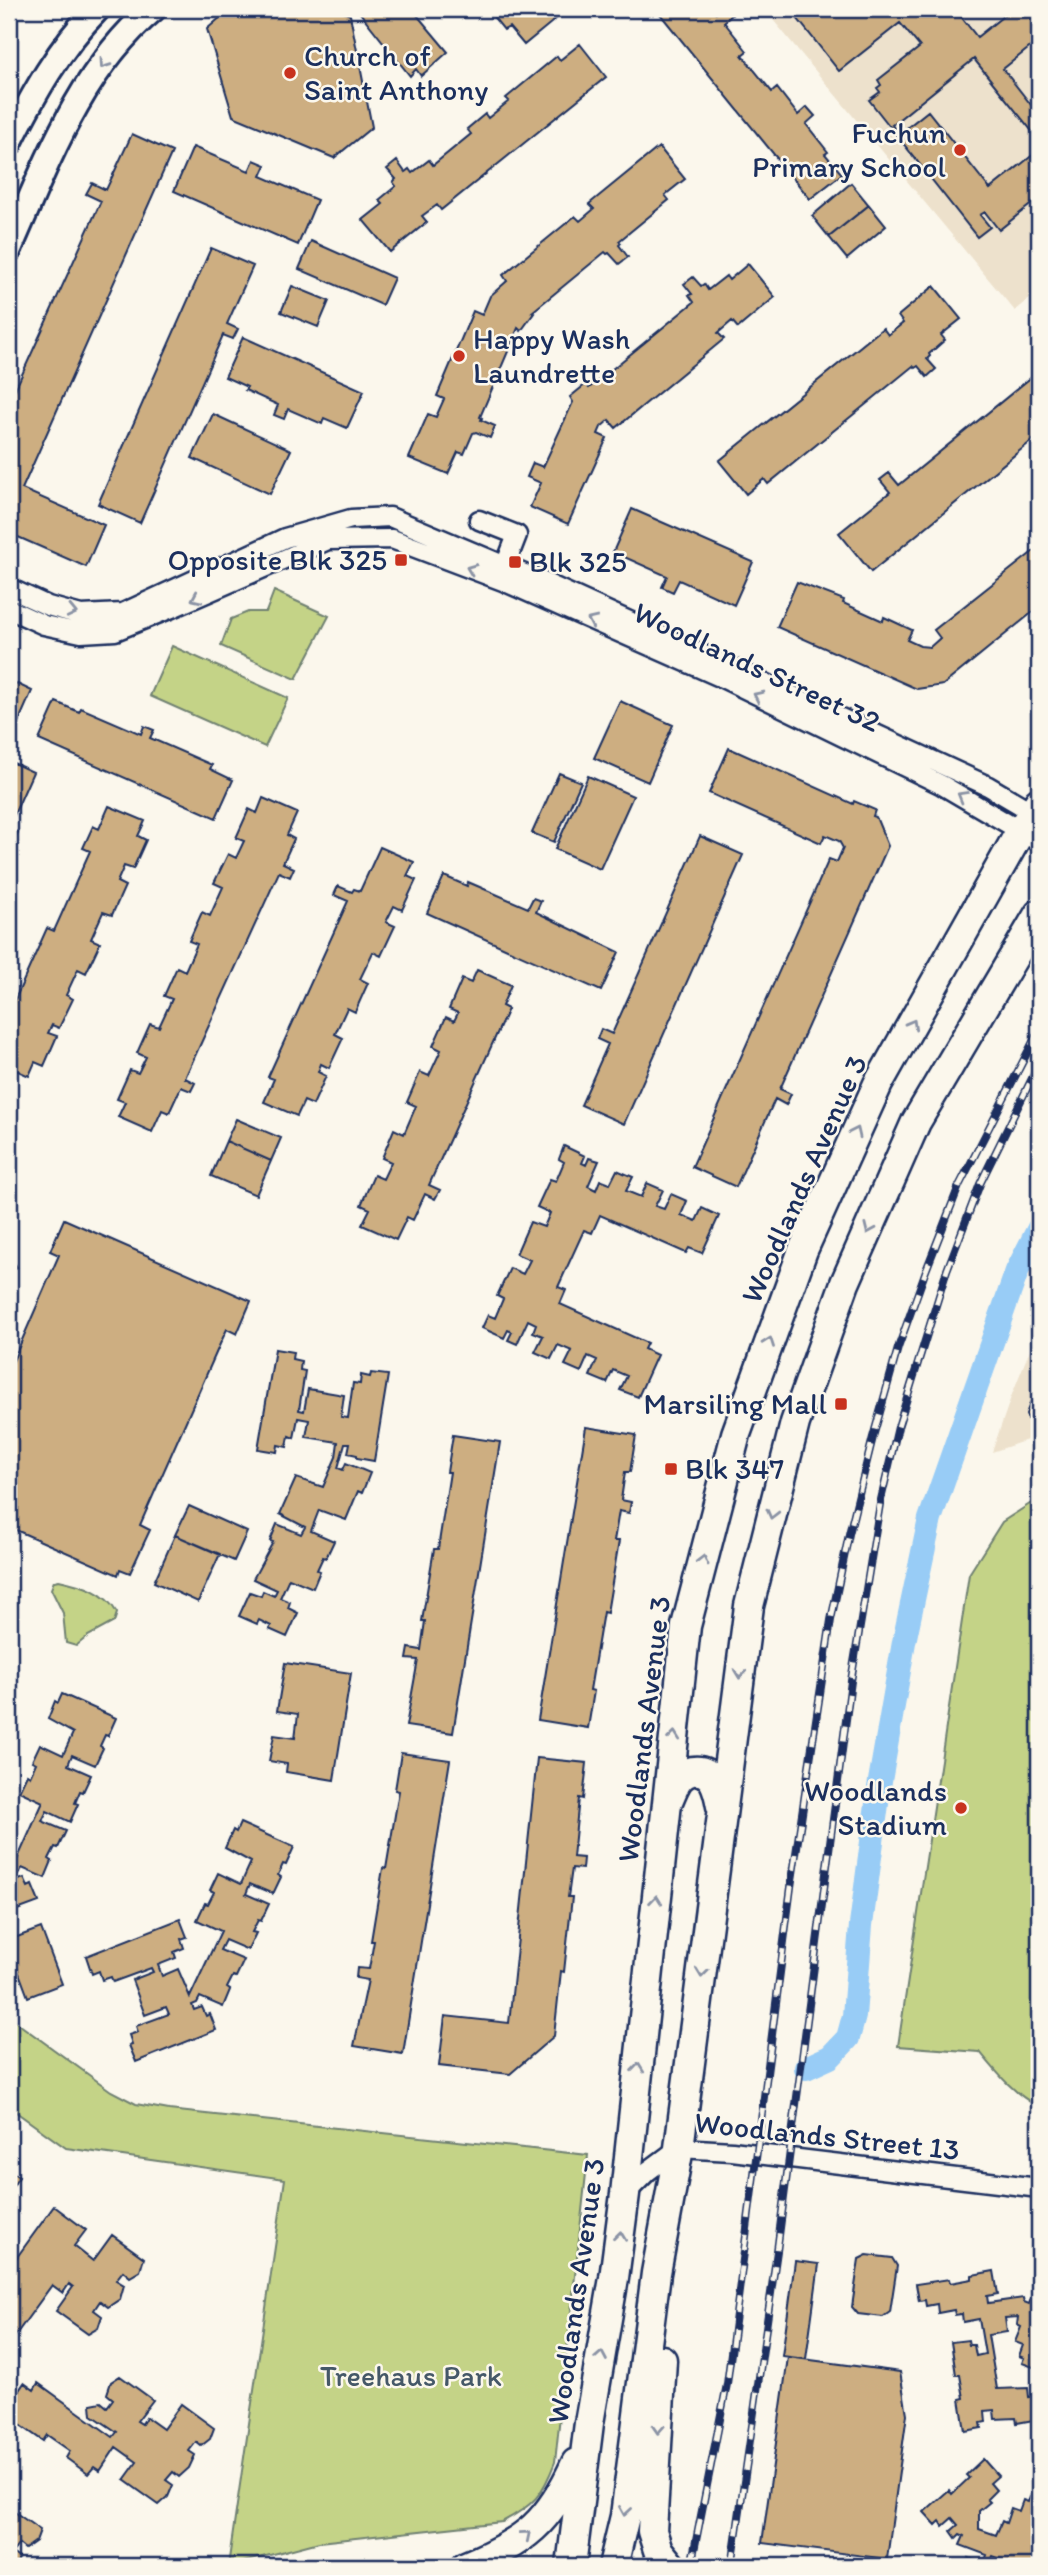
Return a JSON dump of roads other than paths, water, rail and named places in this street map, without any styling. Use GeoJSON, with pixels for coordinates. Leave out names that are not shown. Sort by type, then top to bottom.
{"type":"FeatureCollection","features":[{"type":"Feature","properties":{"kind":"main road"},"geometry":{"type":"LineString","coordinates":[[9,144],[35,92],[79,27],[97,9]]}},
{"type":"Feature","properties":{"kind":"main road"},"geometry":{"type":"LineString","coordinates":[[9,249],[76,104],[112,52],[153,9]]}},
{"type":"Feature","properties":{"kind":"main road","name":"Woodlands Avenue 3"},"geometry":{"type":"LineString","coordinates":[[571,2566],[589,2424],[614,2278],[625,2194],[686,1626],[736,1434],[803,1250],[878,1084],[1035,820]]}},
{"type":"Feature","properties":{"kind":"main road"},"geometry":{"type":"LineString","coordinates":[[613,2566],[625,2516],[656,2273],[679,2148],[749,1606],[801,1405],[845,1283],[916,1122],[1039,914]]}},
{"type":"Feature","properties":{"kind":"main road"},"geometry":{"type":"LineString","coordinates":[[667,1804],[683,1775],[692,1771],[703,1772],[710,1775],[715,1782],[722,1811]]}},
{"type":"Feature","properties":{"kind":"main road"},"geometry":{"type":"LineString","coordinates":[[671,2566],[659,2550],[652,2531],[672,2189]]}},
{"type":"Feature","properties":{"kind":"main road"},"geometry":{"type":"LineString","coordinates":[[466,2566],[502,2551],[543,2520],[568,2480],[589,2424]]}},
{"type":"Feature","properties":{"kind":"street","name":"Woodlands Street 32"},"geometry":{"type":"LineString","coordinates":[[9,588],[48,606],[81,615],[123,612],[285,538],[351,519],[390,517],[505,566],[988,786],[1035,820]]}},
{"type":"Feature","properties":{"kind":"street"},"geometry":{"type":"LineString","coordinates":[[479,520],[517,535],[505,566]]}},
{"type":"Feature","properties":{"kind":"street","name":"Woodlands Street 32"},"geometry":{"type":"LineString","coordinates":[[9,609],[44,625],[81,633],[115,631],[328,540],[391,538],[503,581],[720,677],[943,785],[1035,820]]}},
{"type":"Feature","properties":{"kind":"street","name":"Woodlands Street 13"},"geometry":{"type":"LineString","coordinates":[[625,2194],[648,2171],[679,2148],[733,2151],[1039,2188]]}},
{"type":"Feature","properties":{"kind":"waterway"},"geometry":{"type":"LineString","coordinates":[[806,2068],[830,2057],[848,2038],[854,2016],[861,1925],[880,1781],[904,1642],[930,1519],[1017,1271],[1039,1228]]}},
{"type":"Feature","properties":{"kind":"railway"},"geometry":{"type":"LineString","coordinates":[[691,2566],[727,2384],[791,1887],[831,1620],[849,1534],[898,1348],[925,1273],[959,1186],[1039,1030]]}},
{"type":"Feature","properties":{"kind":"railway"},"geometry":{"type":"LineString","coordinates":[[732,2566],[777,2251],[851,1681],[880,1504],[898,1427],[947,1270],[980,1184],[1039,1064]]}},
{"type":"Feature","properties":{"kind":"place","name":"Church of Saint Anthony"},"geometry":{"type":"Point","coordinates":[290,73]}},
{"type":"Feature","properties":{"kind":"place","name":"Fuchun Primary School"},"geometry":{"type":"Point","coordinates":[960,150]}},
{"type":"Feature","properties":{"kind":"place","name":"Happy Wash Laundrette"},"geometry":{"type":"Point","coordinates":[459,356]}},
{"type":"Feature","properties":{"kind":"place","name":"Opposite Blk 325"},"geometry":{"type":"Point","coordinates":[401,560]}},
{"type":"Feature","properties":{"kind":"place","name":"Blk 325"},"geometry":{"type":"Point","coordinates":[515,562]}},
{"type":"Feature","properties":{"kind":"place","name":"Marsiling Mall"},"geometry":{"type":"Point","coordinates":[841,1404]}},
{"type":"Feature","properties":{"kind":"place","name":"Blk 347"},"geometry":{"type":"Point","coordinates":[671,1469]}},
{"type":"Feature","properties":{"kind":"place","name":"Woodlands Stadium"},"geometry":{"type":"Point","coordinates":[961,1808]}},
{"type":"Feature","properties":{"kind":"park label","name":"Treehaus Park"},"geometry":{"type":"Point","coordinates":[411,2376]}}]}
